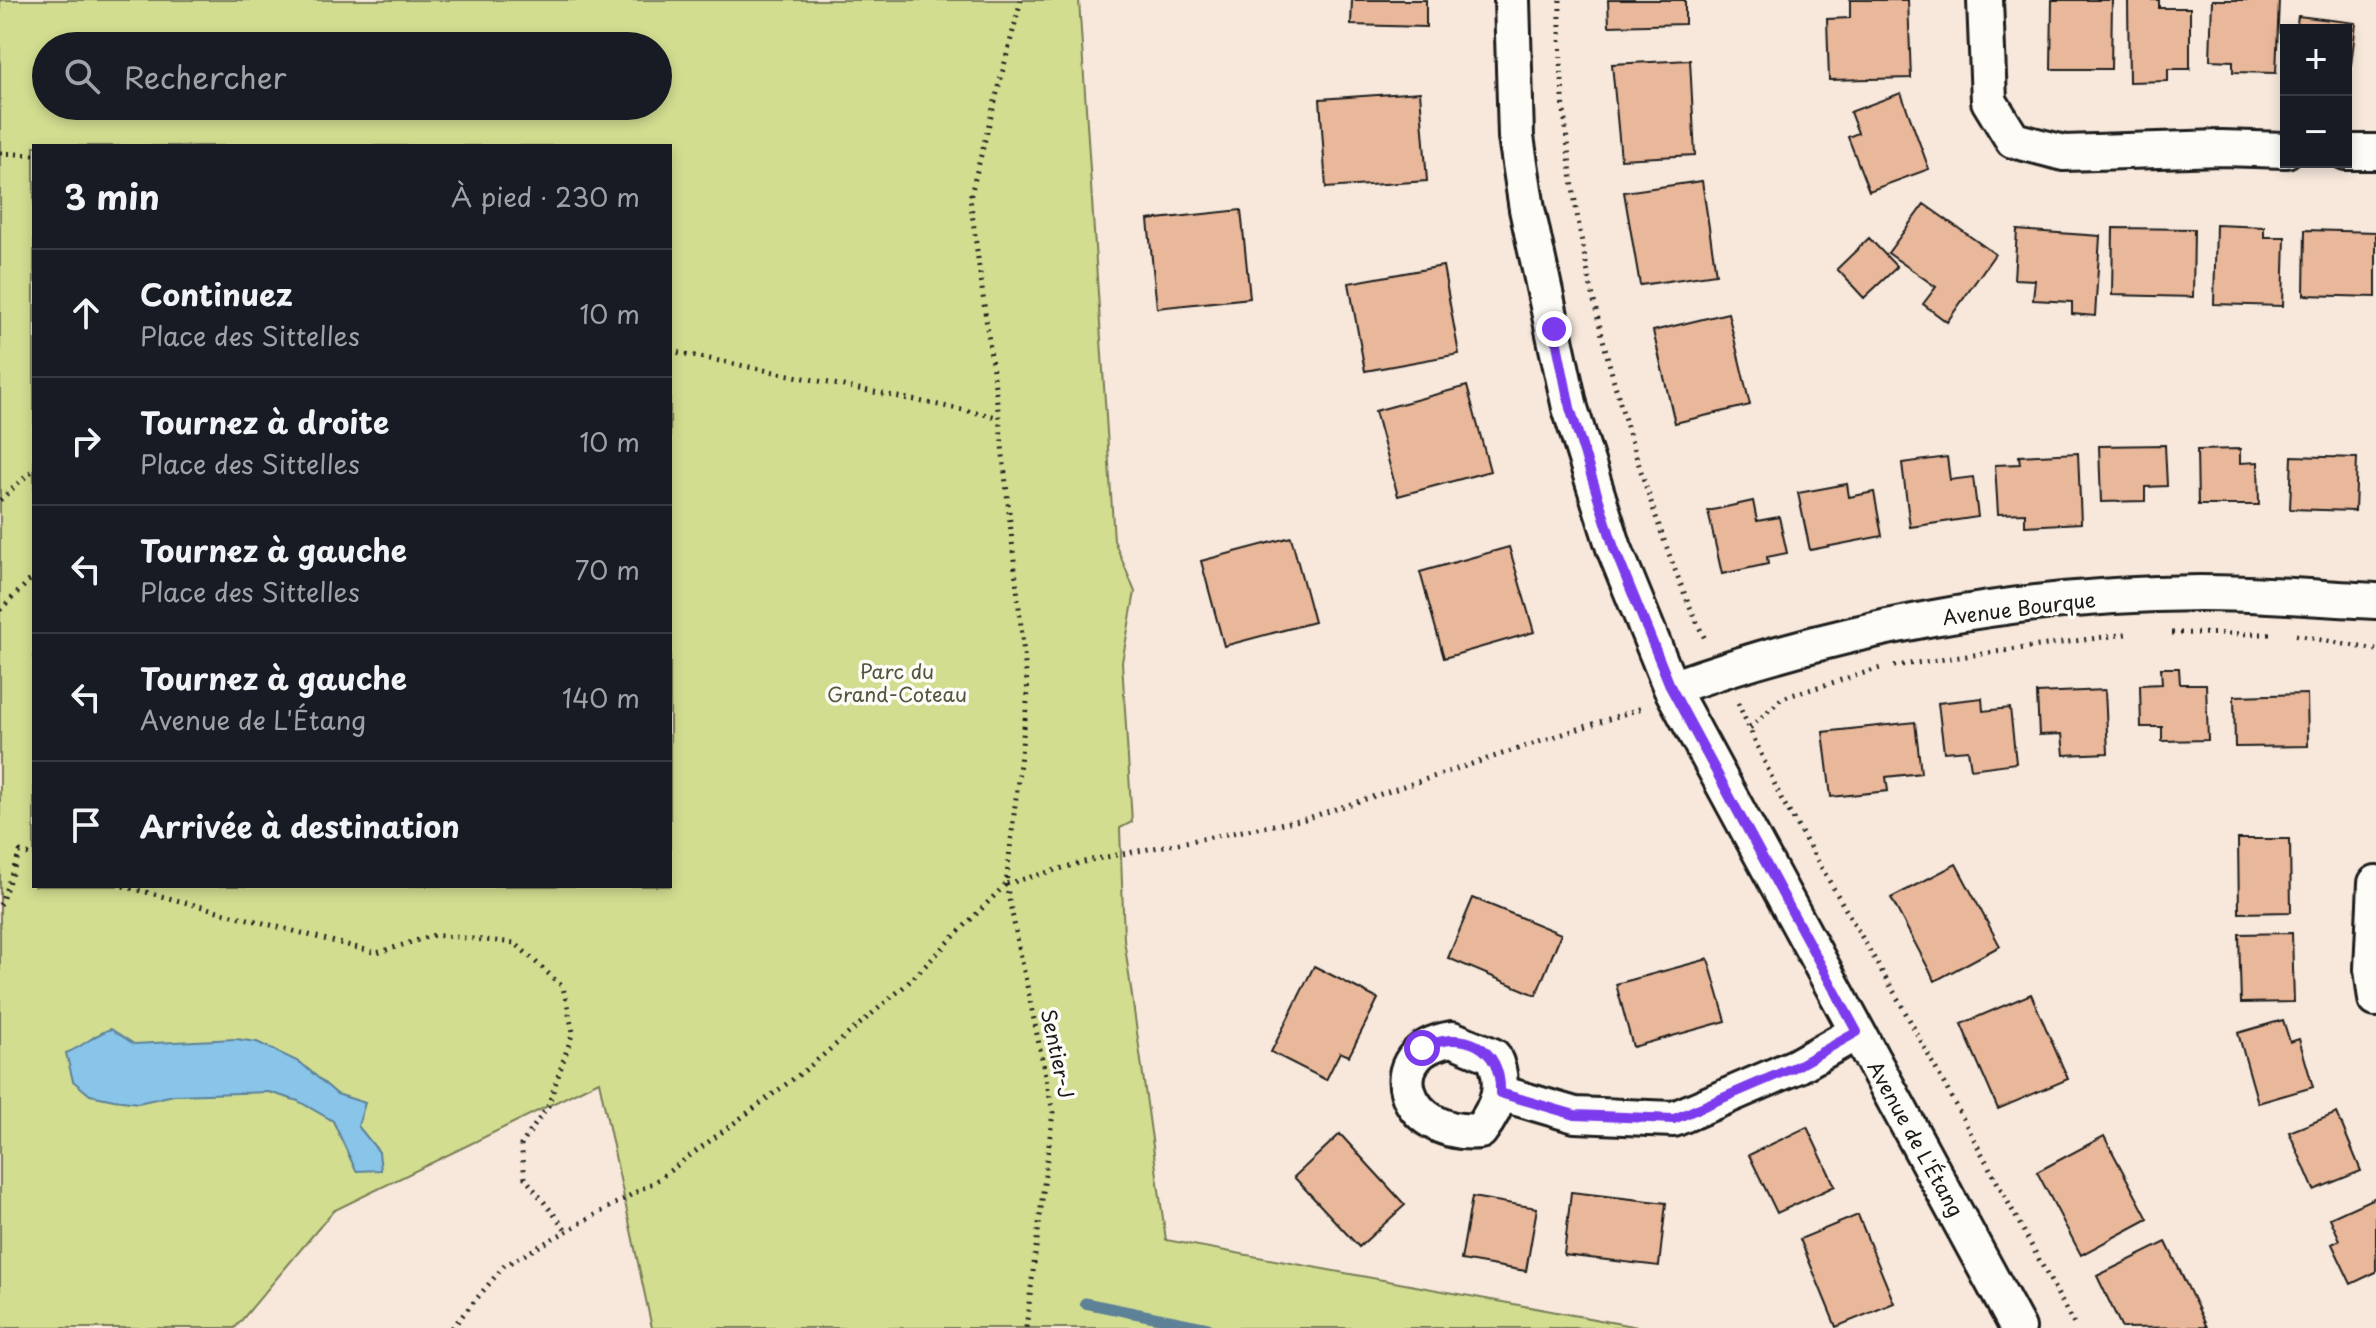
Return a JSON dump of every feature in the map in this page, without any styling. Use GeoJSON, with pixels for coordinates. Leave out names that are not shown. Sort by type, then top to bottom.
{"type":"FeatureCollection","features":[{"type":"Feature","properties":{"kind":"street","name":"Avenue de L'Étang"},"geometry":{"type":"LineString","coordinates":[[1512,0],[1518,151],[1527,209],[1570,408],[1614,548],[1671,688],[2018,1328]]}},
{"type":"Feature","properties":{"kind":"street"},"geometry":{"type":"LineString","coordinates":[[1985,0],[1989,101],[2013,140],[2064,153],[2221,148],[2280,150]]}},
{"type":"Feature","properties":{"kind":"street"},"geometry":{"type":"LineString","coordinates":[[2352,152],[2376,152]]}},
{"type":"Feature","properties":{"kind":"street","name":"Avenue Bourque"},"geometry":{"type":"LineString","coordinates":[[1671,688],[1721,670],[1877,628],[2026,605],[2199,593],[2376,601]]}},
{"type":"Feature","properties":{"kind":"street"},"geometry":{"type":"LineString","coordinates":[[2376,883],[2372,969],[2376,999]]}},
{"type":"Feature","properties":{"kind":"street"},"geometry":{"type":"LineString","coordinates":[[1500,1093],[1575,1115],[1674,1119],[1797,1066],[1857,1032]]}},
{"type":"Feature","properties":{"kind":"path","name":"Sentier-J"},"geometry":{"type":"LineString","coordinates":[[1021,0],[970,198],[999,417],[1028,693],[1006,884],[1053,1112],[1026,1328]]}},
{"type":"Feature","properties":{"kind":"path"},"geometry":{"type":"LineString","coordinates":[[1560,0],[1568,159],[1603,337],[1617,395],[1650,501],[1702,632]]}},
{"type":"Feature","properties":{"kind":"path"},"geometry":{"type":"LineString","coordinates":[[0,153],[32,155]]}},
{"type":"Feature","properties":{"kind":"path"},"geometry":{"type":"LineString","coordinates":[[672,351],[999,417]]}},
{"type":"Feature","properties":{"kind":"path"},"geometry":{"type":"LineString","coordinates":[[0,500],[32,471]]}},
{"type":"Feature","properties":{"kind":"path"},"geometry":{"type":"LineString","coordinates":[[0,610],[32,578]]}},
{"type":"Feature","properties":{"kind":"path"},"geometry":{"type":"LineString","coordinates":[[2076,1328],[1902,1006],[1781,798],[1750,728],[1782,698],[1886,667],[2140,633]]}},
{"type":"Feature","properties":{"kind":"path"},"geometry":{"type":"LineString","coordinates":[[2168,633],[2297,635],[2376,650]]}},
{"type":"Feature","properties":{"kind":"path"},"geometry":{"type":"LineString","coordinates":[[452,1328],[504,1266],[656,1181],[808,1068],[907,984],[1006,884],[1091,860],[1305,819],[1644,708],[1671,688]]}},
{"type":"Feature","properties":{"kind":"path"},"geometry":{"type":"LineString","coordinates":[[0,905],[20,852],[32,855]]}},
{"type":"Feature","properties":{"kind":"path"},"geometry":{"type":"LineString","coordinates":[[131,888],[377,953],[434,935],[515,943],[563,987],[573,1032],[548,1106],[521,1145],[525,1178],[567,1231]]}},
{"type":"Feature","properties":{"kind":"green space","name":"Parc du Grand-Coteau"},"geometry":{"type":"Polygon","coordinates":[[[0,0],[1079,0],[1114,540],[1135,592],[1122,662],[1132,822],[1120,828],[1124,939],[1166,1240],[1643,1328],[652,1328],[599,1081],[333,1211],[235,1328],[0,1328],[0,0]]]}},
{"type":"Feature","properties":{"kind":"water"},"geometry":{"type":"Polygon","coordinates":[[[111,1029],[134,1044],[236,1039],[257,1042],[301,1063],[337,1094],[365,1103],[358,1126],[379,1152],[381,1170],[356,1171],[333,1121],[298,1101],[269,1092],[174,1095],[138,1103],[90,1095],[73,1081],[66,1053],[111,1029]]]}},
{"type":"Feature","properties":{"kind":"building"},"geometry":{"type":"Polygon","coordinates":[[[1352,0],[1426,0],[1426,27],[1351,25],[1352,0]]]}},
{"type":"Feature","properties":{"kind":"building"},"geometry":{"type":"Polygon","coordinates":[[[1608,0],[1685,0],[1685,24],[1609,26],[1608,0]]]}},
{"type":"Feature","properties":{"kind":"building"},"geometry":{"type":"Polygon","coordinates":[[[1850,0],[1908,0],[1911,78],[1829,80],[1827,19],[1850,18],[1850,0]]]}},
{"type":"Feature","properties":{"kind":"building"},"geometry":{"type":"Polygon","coordinates":[[[2052,0],[2112,0],[2111,69],[2051,69],[2052,0]]]}},
{"type":"Feature","properties":{"kind":"building"},"geometry":{"type":"Polygon","coordinates":[[[2128,0],[2159,0],[2159,8],[2190,8],[2190,69],[2168,69],[2168,81],[2129,82],[2128,0]]]}},
{"type":"Feature","properties":{"kind":"building"},"geometry":{"type":"Polygon","coordinates":[[[2212,0],[2279,0],[2276,73],[2233,72],[2233,61],[2210,60],[2212,0]]]}},
{"type":"Feature","properties":{"kind":"building"},"geometry":{"type":"Polygon","coordinates":[[[2298,16],[2356,23],[2352,57],[2352,24],[2297,24],[2298,16]]]}},
{"type":"Feature","properties":{"kind":"building"},"geometry":{"type":"Polygon","coordinates":[[[1690,60],[1695,155],[1621,159],[1612,64],[1690,60]]]}},
{"type":"Feature","properties":{"kind":"building"},"geometry":{"type":"Polygon","coordinates":[[[1420,92],[1427,181],[1326,188],[1320,99],[1420,92]]]}},
{"type":"Feature","properties":{"kind":"building"},"geometry":{"type":"Polygon","coordinates":[[[1901,93],[1929,169],[1869,191],[1848,137],[1858,133],[1850,112],[1901,93]]]}},
{"type":"Feature","properties":{"kind":"building"},"geometry":{"type":"Polygon","coordinates":[[[1702,181],[1716,274],[1640,285],[1624,192],[1702,181]]]}},
{"type":"Feature","properties":{"kind":"building"},"geometry":{"type":"Polygon","coordinates":[[[1924,204],[1995,254],[1947,322],[1923,304],[1936,287],[1888,253],[1924,204]]]}},
{"type":"Feature","properties":{"kind":"building"},"geometry":{"type":"Polygon","coordinates":[[[1241,210],[1250,298],[1157,308],[1148,220],[1241,210]]]}},
{"type":"Feature","properties":{"kind":"building"},"geometry":{"type":"Polygon","coordinates":[[[2216,225],[2264,227],[2264,237],[2285,237],[2283,306],[2214,304],[2216,225]]]}},
{"type":"Feature","properties":{"kind":"building"},"geometry":{"type":"Polygon","coordinates":[[[2113,228],[2194,229],[2193,297],[2112,295],[2113,228]]]}},
{"type":"Feature","properties":{"kind":"building"},"geometry":{"type":"Polygon","coordinates":[[[2017,230],[2100,236],[2095,316],[2072,314],[2072,302],[2033,300],[2035,280],[2014,279],[2017,230]]]}},
{"type":"Feature","properties":{"kind":"building"},"geometry":{"type":"Polygon","coordinates":[[[2305,230],[2376,232],[2376,297],[2304,295],[2305,230]]]}},
{"type":"Feature","properties":{"kind":"building"},"geometry":{"type":"Polygon","coordinates":[[[1869,238],[1897,267],[1864,298],[1837,269],[1869,238]]]}},
{"type":"Feature","properties":{"kind":"building"},"geometry":{"type":"Polygon","coordinates":[[[1443,266],[1459,354],[1365,371],[1349,283],[1443,266]]]}},
{"type":"Feature","properties":{"kind":"building"},"geometry":{"type":"Polygon","coordinates":[[[1728,313],[1750,405],[1675,423],[1653,331],[1728,313]]]}},
{"type":"Feature","properties":{"kind":"building"},"geometry":{"type":"Polygon","coordinates":[[[1467,386],[1490,471],[1398,496],[1375,411],[1467,386]]]}},
{"type":"Feature","properties":{"kind":"building"},"geometry":{"type":"Polygon","coordinates":[[[2165,445],[2167,486],[2145,487],[2145,501],[2101,502],[2099,446],[2165,445]]]}},
{"type":"Feature","properties":{"kind":"building"},"geometry":{"type":"Polygon","coordinates":[[[2240,449],[2240,463],[2258,462],[2259,505],[2198,505],[2197,450],[2240,449]]]}},
{"type":"Feature","properties":{"kind":"building"},"geometry":{"type":"Polygon","coordinates":[[[2078,453],[2081,523],[2025,526],[2025,513],[1998,514],[1995,465],[2020,464],[2019,456],[2078,453]]]}},
{"type":"Feature","properties":{"kind":"building"},"geometry":{"type":"Polygon","coordinates":[[[2292,456],[2357,458],[2355,511],[2290,509],[2292,456]]]}},
{"type":"Feature","properties":{"kind":"building"},"geometry":{"type":"Polygon","coordinates":[[[1947,457],[1950,480],[1973,477],[1978,517],[1910,527],[1902,463],[1947,457]]]}},
{"type":"Feature","properties":{"kind":"building"},"geometry":{"type":"Polygon","coordinates":[[[1847,484],[1849,497],[1874,492],[1882,536],[1810,550],[1798,493],[1847,484]]]}},
{"type":"Feature","properties":{"kind":"building"},"geometry":{"type":"Polygon","coordinates":[[[1753,501],[1757,521],[1779,517],[1787,553],[1767,557],[1768,564],[1722,574],[1708,511],[1753,501]]]}},
{"type":"Feature","properties":{"kind":"building"},"geometry":{"type":"Polygon","coordinates":[[[1291,537],[1314,622],[1224,646],[1201,561],[1291,537]]]}},
{"type":"Feature","properties":{"kind":"building"},"geometry":{"type":"Polygon","coordinates":[[[1509,547],[1534,632],[1444,658],[1420,572],[1509,547]]]}},
{"type":"Feature","properties":{"kind":"building"},"geometry":{"type":"Polygon","coordinates":[[[2161,668],[2179,668],[2180,684],[2206,684],[2208,740],[2162,741],[2162,727],[2141,727],[2140,685],[2162,684],[2161,668]]]}},
{"type":"Feature","properties":{"kind":"building"},"geometry":{"type":"Polygon","coordinates":[[[2105,690],[2108,753],[2064,755],[2062,734],[2039,735],[2037,693],[2105,690]]]}},
{"type":"Feature","properties":{"kind":"building"},"geometry":{"type":"Polygon","coordinates":[[[2307,694],[2308,746],[2235,747],[2234,696],[2307,694]]]}},
{"type":"Feature","properties":{"kind":"building"},"geometry":{"type":"Polygon","coordinates":[[[1982,698],[1983,711],[2010,708],[2016,763],[1971,769],[1968,750],[1944,752],[1938,703],[1982,698]]]}},
{"type":"Feature","properties":{"kind":"building"},"geometry":{"type":"Polygon","coordinates":[[[1915,722],[1921,773],[1886,777],[1888,791],[1831,797],[1823,732],[1915,722]]]}},
{"type":"Feature","properties":{"kind":"building"},"geometry":{"type":"Polygon","coordinates":[[[2238,839],[2290,839],[2291,912],[2239,913],[2238,839]]]}},
{"type":"Feature","properties":{"kind":"building"},"geometry":{"type":"Polygon","coordinates":[[[1956,864],[2000,946],[1935,981],[1891,898],[1956,864]]]}},
{"type":"Feature","properties":{"kind":"building"},"geometry":{"type":"Polygon","coordinates":[[[1473,898],[1561,934],[1536,995],[1448,958],[1473,898]]]}},
{"type":"Feature","properties":{"kind":"building"},"geometry":{"type":"Polygon","coordinates":[[[2292,933],[2294,1002],[2241,1003],[2239,934],[2292,933]]]}},
{"type":"Feature","properties":{"kind":"building"},"geometry":{"type":"Polygon","coordinates":[[[1708,959],[1726,1021],[1633,1047],[1616,984],[1708,959]]]}},
{"type":"Feature","properties":{"kind":"building"},"geometry":{"type":"Polygon","coordinates":[[[1314,966],[1378,999],[1349,1056],[1340,1052],[1326,1080],[1271,1052],[1314,966]]]}},
{"type":"Feature","properties":{"kind":"building"},"geometry":{"type":"Polygon","coordinates":[[[2031,994],[2068,1079],[1998,1109],[1961,1024],[2031,994]]]}},
{"type":"Feature","properties":{"kind":"building"},"geometry":{"type":"Polygon","coordinates":[[[2283,1020],[2290,1042],[2299,1039],[2313,1087],[2258,1103],[2238,1033],[2283,1020]]]}},
{"type":"Feature","properties":{"kind":"building"},"geometry":{"type":"Polygon","coordinates":[[[2337,1113],[2361,1171],[2314,1190],[2289,1132],[2337,1113]]]}},
{"type":"Feature","properties":{"kind":"building"},"geometry":{"type":"Polygon","coordinates":[[[1807,1127],[1835,1186],[1777,1213],[1749,1155],[1807,1127]]]}},
{"type":"Feature","properties":{"kind":"building"},"geometry":{"type":"Polygon","coordinates":[[[1340,1134],[1405,1205],[1359,1247],[1294,1177],[1340,1134]]]}},
{"type":"Feature","properties":{"kind":"building"},"geometry":{"type":"Polygon","coordinates":[[[2104,1136],[2148,1219],[2081,1255],[2037,1172],[2104,1136]]]}},
{"type":"Feature","properties":{"kind":"building"},"geometry":{"type":"Polygon","coordinates":[[[1571,1192],[1666,1203],[1659,1266],[1564,1255],[1571,1192]]]}},
{"type":"Feature","properties":{"kind":"building"},"geometry":{"type":"Polygon","coordinates":[[[1472,1197],[1537,1208],[1526,1271],[1461,1260],[1472,1197]]]}},
{"type":"Feature","properties":{"kind":"building"},"geometry":{"type":"Polygon","coordinates":[[[2376,1197],[2376,1272],[2351,1284],[2332,1244],[2340,1240],[2330,1218],[2376,1197]]]}},
{"type":"Feature","properties":{"kind":"building"},"geometry":{"type":"Polygon","coordinates":[[[1858,1215],[1894,1303],[1836,1327],[1800,1239],[1858,1215]]]}},
{"type":"Feature","properties":{"kind":"building"},"geometry":{"type":"Polygon","coordinates":[[[2166,1242],[2207,1327],[2122,1328],[2097,1276],[2166,1242]]]}},
{"type":"Feature","properties":{"kind":"waterway"},"geometry":{"type":"LineString","coordinates":[[1085,1303],[1208,1328]]}},
{"type":"Feature","properties":{"kind":"route"},"geometry":{"type":"LineString","coordinates":[[1422,1048],[1452,1039],[1479,1048],[1493,1056],[1501,1072],[1500,1093],[1575,1115],[1674,1119],[1797,1066],[1857,1032],[1671,688],[1614,548],[1570,408],[1554,329]]}}]}
